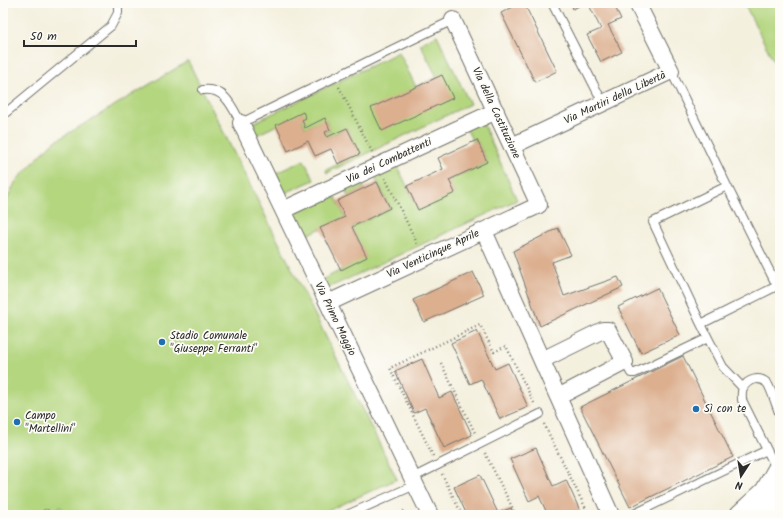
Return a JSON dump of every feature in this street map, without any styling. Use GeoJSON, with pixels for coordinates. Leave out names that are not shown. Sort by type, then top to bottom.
{"type":"FeatureCollection","features":[{"type":"Feature","properties":{"kind":"main road"},"geometry":{"type":"LineString","coordinates":[[741,515],[766,492],[779,470]]}},
{"type":"Feature","properties":{"kind":"main road"},"geometry":{"type":"LineString","coordinates":[[766,492],[770,508],[775,515]]}},
{"type":"Feature","properties":{"kind":"street","name":"Via Martiri della Libertà"},"geometry":{"type":"LineString","coordinates":[[512,146],[671,71],[637,3]]}},
{"type":"Feature","properties":{"kind":"street","name":"Via della Costituzione"},"geometry":{"type":"LineString","coordinates":[[453,20],[539,205]]}},
{"type":"Feature","properties":{"kind":"street","name":"Via dei Combattenti"},"geometry":{"type":"LineString","coordinates":[[283,210],[496,111]]}},
{"type":"Feature","properties":{"kind":"street","name":"Via Primo Maggio"},"geometry":{"type":"LineString","coordinates":[[241,123],[430,515]]}},
{"type":"Feature","properties":{"kind":"street","name":"Via Venticinque Aprile"},"geometry":{"type":"LineString","coordinates":[[328,303],[539,205]]}},
{"type":"Feature","properties":{"kind":"street"},"geometry":{"type":"LineString","coordinates":[[484,231],[611,515]]}},
{"type":"Feature","properties":{"kind":"street"},"geometry":{"type":"LineString","coordinates":[[542,360],[603,330],[608,330],[625,362],[558,397]]}},
{"type":"Feature","properties":{"kind":"lane"},"geometry":{"type":"LineString","coordinates":[[3,114],[112,26],[118,12],[118,3]]}},
{"type":"Feature","properties":{"kind":"lane"},"geometry":{"type":"LineString","coordinates":[[552,3],[603,103]]}},
{"type":"Feature","properties":{"kind":"lane"},"geometry":{"type":"LineString","coordinates":[[203,90],[217,91],[227,98],[241,123],[453,20]]}},
{"type":"Feature","properties":{"kind":"lane"},"geometry":{"type":"LineString","coordinates":[[671,71],[777,286],[701,324]]}},
{"type":"Feature","properties":{"kind":"lane"},"geometry":{"type":"LineString","coordinates":[[727,186],[653,222],[723,367],[743,388]]}},
{"type":"Feature","properties":{"kind":"lane"},"geometry":{"type":"LineString","coordinates":[[625,362],[631,373],[635,373],[708,338]]}},
{"type":"Feature","properties":{"kind":"lane"},"geometry":{"type":"LineString","coordinates":[[779,470],[767,450],[742,400],[743,388],[746,383],[753,379],[760,379],[766,382],[780,415]]}},
{"type":"Feature","properties":{"kind":"lane"},"geometry":{"type":"LineString","coordinates":[[347,515],[413,481],[438,465],[540,414]]}},
{"type":"Feature","properties":{"kind":"lane"},"geometry":{"type":"LineString","coordinates":[[632,515],[767,450]]}},
{"type":"Feature","properties":{"kind":"path"},"geometry":{"type":"LineString","coordinates":[[462,515],[390,368],[480,325],[494,352],[506,346],[589,515]]}},
{"type":"Feature","properties":{"kind":"path"},"geometry":{"type":"LineString","coordinates":[[396,515],[406,510]]}},
{"type":"Feature","properties":{"kind":"green space"},"geometry":{"type":"Polygon","coordinates":[[[744,3],[780,3],[780,72],[779,72],[744,3]]]}},
{"type":"Feature","properties":{"kind":"green space"},"geometry":{"type":"Polygon","coordinates":[[[437,35],[470,104],[327,173],[326,170],[359,154],[347,128],[327,137],[325,132],[330,130],[325,119],[305,128],[302,120],[303,113],[252,137],[249,130],[251,124],[399,52],[416,87],[437,77],[420,44],[437,35]]]}},
{"type":"Feature","properties":{"kind":"green space"},"geometry":{"type":"Polygon","coordinates":[[[188,61],[397,479],[319,515],[65,515],[61,507],[43,515],[3,515],[3,208],[16,181],[51,144],[188,61]]]}},
{"type":"Feature","properties":{"kind":"green space"},"geometry":{"type":"Polygon","coordinates":[[[482,121],[517,200],[326,289],[322,280],[341,270],[352,227],[390,208],[372,171],[395,161],[418,209],[449,180],[487,162],[477,141],[473,142],[466,128],[482,121]]]}},
{"type":"Feature","properties":{"kind":"green space"},"geometry":{"type":"Polygon","coordinates":[[[304,160],[314,180],[282,193],[272,175],[304,160]]]}},
{"type":"Feature","properties":{"kind":"green space"},"geometry":{"type":"Polygon","coordinates":[[[359,178],[364,188],[348,196],[343,186],[359,178]]]}},
{"type":"Feature","properties":{"kind":"green space"},"geometry":{"type":"Polygon","coordinates":[[[333,192],[345,217],[303,237],[292,214],[333,192]]]}},
{"type":"Feature","properties":{"kind":"building"},"geometry":{"type":"Polygon","coordinates":[[[524,3],[557,71],[535,82],[501,13],[524,3]]]}},
{"type":"Feature","properties":{"kind":"building"},"geometry":{"type":"Polygon","coordinates":[[[571,3],[585,3],[573,9],[571,3]]]}},
{"type":"Feature","properties":{"kind":"building"},"geometry":{"type":"Polygon","coordinates":[[[588,3],[613,3],[621,19],[608,25],[622,52],[601,62],[587,35],[601,29],[588,3]]]}},
{"type":"Feature","properties":{"kind":"building"},"geometry":{"type":"Polygon","coordinates":[[[442,75],[453,98],[382,131],[371,108],[442,75]]]}},
{"type":"Feature","properties":{"kind":"building"},"geometry":{"type":"Polygon","coordinates":[[[303,112],[306,118],[302,120],[305,128],[325,118],[330,130],[325,132],[327,137],[347,128],[360,154],[338,164],[331,149],[315,156],[308,141],[288,151],[276,125],[303,112]]]}},
{"type":"Feature","properties":{"kind":"building"},"geometry":{"type":"Polygon","coordinates":[[[477,140],[487,162],[449,180],[455,193],[418,210],[407,186],[443,169],[438,158],[477,140]]]}},
{"type":"Feature","properties":{"kind":"building"},"geometry":{"type":"Polygon","coordinates":[[[377,182],[390,208],[352,227],[367,257],[341,270],[320,228],[345,217],[337,201],[377,182]]]}},
{"type":"Feature","properties":{"kind":"building"},"geometry":{"type":"Polygon","coordinates":[[[558,228],[571,255],[552,262],[564,296],[618,277],[623,287],[540,326],[513,251],[558,228]]]}},
{"type":"Feature","properties":{"kind":"building"},"geometry":{"type":"Polygon","coordinates":[[[473,272],[484,295],[424,322],[413,300],[473,272]]]}},
{"type":"Feature","properties":{"kind":"building"},"geometry":{"type":"Polygon","coordinates":[[[657,288],[680,335],[641,353],[618,307],[657,288]]]}},
{"type":"Feature","properties":{"kind":"building"},"geometry":{"type":"Polygon","coordinates":[[[477,331],[495,369],[508,363],[528,407],[500,419],[481,379],[470,384],[451,343],[477,331]]]}},
{"type":"Feature","properties":{"kind":"building"},"geometry":{"type":"Polygon","coordinates":[[[683,356],[733,457],[630,507],[580,407],[683,356]]]}},
{"type":"Feature","properties":{"kind":"building"},"geometry":{"type":"Polygon","coordinates":[[[422,359],[439,398],[452,392],[472,435],[444,448],[425,408],[414,413],[395,371],[422,359]]]}},
{"type":"Feature","properties":{"kind":"building"},"geometry":{"type":"Polygon","coordinates":[[[536,448],[553,486],[566,480],[582,515],[548,515],[539,496],[529,501],[510,459],[536,448]]]}},
{"type":"Feature","properties":{"kind":"building"},"geometry":{"type":"Polygon","coordinates":[[[480,475],[498,513],[511,508],[514,515],[467,515],[454,487],[480,475]]]}},
{"type":"Feature","properties":{"kind":"place","name":"Stadio Comunale \"Giuseppe Ferranti\""},"geometry":{"type":"Point","coordinates":[162,342]}},
{"type":"Feature","properties":{"kind":"place","name":"Sì con te"},"geometry":{"type":"Point","coordinates":[696,409]}},
{"type":"Feature","properties":{"kind":"place","name":"Campo \"Martellini\""},"geometry":{"type":"Point","coordinates":[17,422]}}]}
